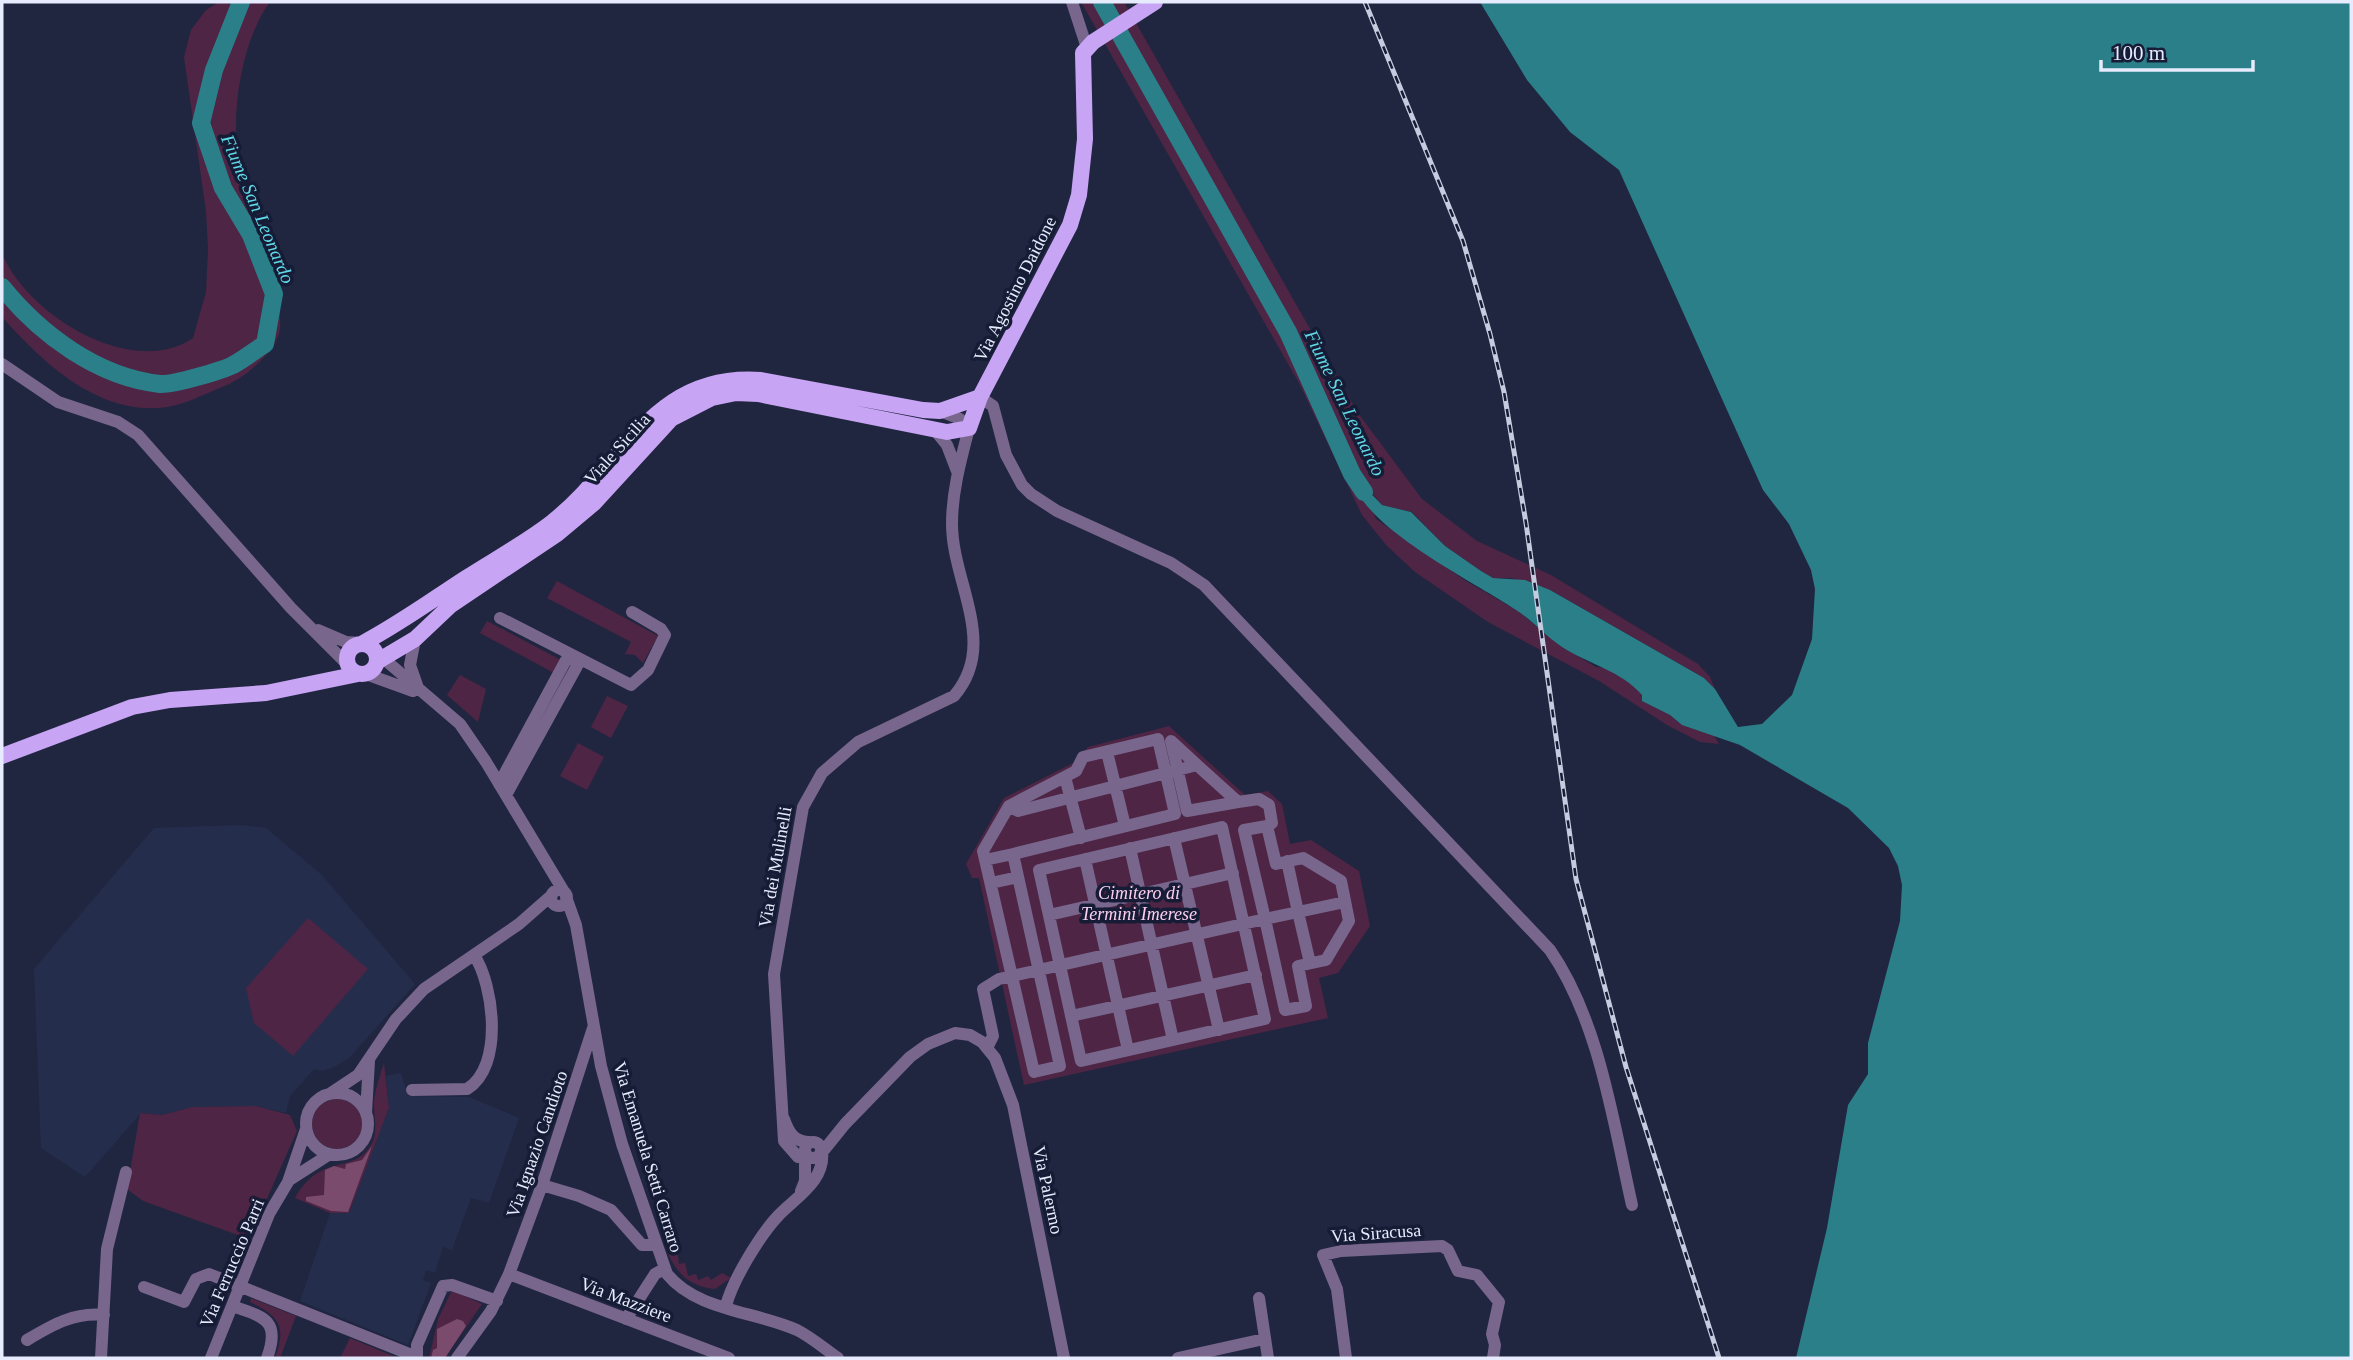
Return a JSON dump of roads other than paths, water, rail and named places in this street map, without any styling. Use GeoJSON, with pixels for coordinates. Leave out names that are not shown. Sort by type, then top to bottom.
{"type":"FeatureCollection","features":[{"type":"Feature","properties":{"kind":"main road"},"geometry":{"type":"LineString","coordinates":[[1090,45],[1155,2]]}},
{"type":"Feature","properties":{"kind":"main road","name":"Via Agostino Daidone"},"geometry":{"type":"LineString","coordinates":[[969,428],[980,397],[1070,225],[1079,195],[1085,139],[1081,61],[1090,45]]}},
{"type":"Feature","properties":{"kind":"main road","name":"Viale Sicilia"},"geometry":{"type":"LineString","coordinates":[[940,411],[761,380],[735,378],[696,388],[654,415],[600,478],[550,524],[355,659],[374,669],[379,658],[415,639],[451,605],[557,534],[620,476],[649,439],[671,419],[691,406],[736,393],[758,394],[947,432],[969,428]]}},
{"type":"Feature","properties":{"kind":"main road"},"geometry":{"type":"LineString","coordinates":[[940,411],[980,397]]}},
{"type":"Feature","properties":{"kind":"main road"},"geometry":{"type":"LineString","coordinates":[[5,756],[42,738],[132,707],[170,700],[266,693],[302,684],[355,659],[371,646],[379,658]]}},
{"type":"Feature","properties":{"kind":"main road"},"geometry":{"type":"LineString","coordinates":[[302,684],[355,659]]}},
{"type":"Feature","properties":{"kind":"street"},"geometry":{"type":"LineString","coordinates":[[1072,2],[1090,45]]}},
{"type":"Feature","properties":{"kind":"street"},"geometry":{"type":"LineString","coordinates":[[2,364],[58,402],[118,422],[138,435],[308,625],[393,682],[424,695]]}},
{"type":"Feature","properties":{"kind":"street"},"geometry":{"type":"LineString","coordinates":[[980,397],[993,406],[1006,455],[1022,485],[1031,494],[1057,511],[1171,564],[1204,586],[1550,950],[1565,971],[1585,1016],[1632,1205]]}},
{"type":"Feature","properties":{"kind":"street"},"geometry":{"type":"LineString","coordinates":[[940,411],[960,419],[969,428]]}},
{"type":"Feature","properties":{"kind":"street","name":"Via dei Mulinelli"},"geometry":{"type":"LineString","coordinates":[[814,1151],[791,1135],[781,1109],[774,974],[803,807],[809,791],[822,773],[858,742],[954,696],[964,685],[971,668],[973,623],[955,551],[952,524],[957,471],[969,428]]}},
{"type":"Feature","properties":{"kind":"street"},"geometry":{"type":"LineString","coordinates":[[934,429],[947,445],[957,471]]}},
{"type":"Feature","properties":{"kind":"street"},"geometry":{"type":"LineString","coordinates":[[500,618],[629,685],[635,683],[648,670],[665,635],[661,629],[632,612]]}},
{"type":"Feature","properties":{"kind":"street"},"geometry":{"type":"LineString","coordinates":[[308,625],[346,642],[355,659]]}},
{"type":"Feature","properties":{"kind":"street"},"geometry":{"type":"LineString","coordinates":[[415,639],[410,665],[424,695]]}},
{"type":"Feature","properties":{"kind":"street"},"geometry":{"type":"LineString","coordinates":[[288,1182],[311,1107],[321,1097],[358,1075],[396,1019],[424,989],[558,899],[541,855],[503,789],[460,724],[379,658]]}},
{"type":"Feature","properties":{"kind":"street"},"geometry":{"type":"LineString","coordinates":[[503,789],[566,660],[575,658]]}},
{"type":"Feature","properties":{"kind":"street"},"geometry":{"type":"LineString","coordinates":[[1013,854],[1060,1066],[1034,1072],[984,851],[1009,806],[1076,771],[1083,757],[1158,740],[1187,811],[1259,799],[1269,806],[1272,823],[1244,830],[1285,1010],[1306,1006],[1298,966],[1326,960],[1349,921],[1341,881],[1303,858],[1276,864],[1267,826]]}},
{"type":"Feature","properties":{"kind":"street"},"geometry":{"type":"LineString","coordinates":[[985,860],[1175,814],[1171,741],[1238,802]]}},
{"type":"Feature","properties":{"kind":"street"},"geometry":{"type":"LineString","coordinates":[[1107,752],[1125,827]]}},
{"type":"Feature","properties":{"kind":"street"},"geometry":{"type":"LineString","coordinates":[[1009,806],[1018,811],[1197,765]]}},
{"type":"Feature","properties":{"kind":"street"},"geometry":{"type":"LineString","coordinates":[[1065,777],[1080,838]]}},
{"type":"Feature","properties":{"kind":"street"},"geometry":{"type":"LineString","coordinates":[[1222,827],[1265,1020],[1081,1061],[1039,870],[1130,848],[1222,827]]}},
{"type":"Feature","properties":{"kind":"street"},"geometry":{"type":"LineString","coordinates":[[1174,838],[1219,1030]]}},
{"type":"Feature","properties":{"kind":"street"},"geometry":{"type":"LineString","coordinates":[[1130,848],[1173,1040]]}},
{"type":"Feature","properties":{"kind":"street"},"geometry":{"type":"LineString","coordinates":[[1085,859],[1128,1051]]}},
{"type":"Feature","properties":{"kind":"street"},"geometry":{"type":"LineString","coordinates":[[1287,862],[1310,963]]}},
{"type":"Feature","properties":{"kind":"street"},"geometry":{"type":"LineString","coordinates":[[1049,915],[1233,873]]}},
{"type":"Feature","properties":{"kind":"street"},"geometry":{"type":"LineString","coordinates":[[990,883],[1018,877]]}},
{"type":"Feature","properties":{"kind":"street","name":"Via Emanuela Setti Carraro"},"geometry":{"type":"LineString","coordinates":[[558,899],[577,936],[601,1066],[664,1269],[675,1283],[693,1295],[797,1330],[838,1358]]}},
{"type":"Feature","properties":{"kind":"street"},"geometry":{"type":"LineString","coordinates":[[799,1197],[814,1151],[845,1124],[910,1057],[948,1034],[976,1038],[988,1046],[993,1036],[984,989],[999,979],[1345,902]]}},
{"type":"Feature","properties":{"kind":"street"},"geometry":{"type":"LineString","coordinates":[[412,1090],[467,1089],[479,1078],[491,1041],[492,1024],[483,969],[474,955]]}},
{"type":"Feature","properties":{"kind":"street"},"geometry":{"type":"LineString","coordinates":[[1071,1016],[1255,975]]}},
{"type":"Feature","properties":{"kind":"street","name":"Via Ignazio Candioto"},"geometry":{"type":"LineString","coordinates":[[457,1358],[497,1301],[509,1274],[542,1185],[594,1025]]}},
{"type":"Feature","properties":{"kind":"street","name":"Via Palermo"},"geometry":{"type":"LineString","coordinates":[[988,1046],[1013,1105],[1064,1358]]}},
{"type":"Feature","properties":{"kind":"street"},"geometry":{"type":"LineString","coordinates":[[288,1182],[301,1170],[330,1154],[348,1153],[362,1141],[367,1133],[366,1085],[370,1058]]}},
{"type":"Feature","properties":{"kind":"street"},"geometry":{"type":"LineString","coordinates":[[582,1066],[593,1059],[601,1066]]}},
{"type":"Feature","properties":{"kind":"street"},"geometry":{"type":"LineString","coordinates":[[331,1093],[349,1095],[362,1106],[366,1114]]}},
{"type":"Feature","properties":{"kind":"street"},"geometry":{"type":"LineString","coordinates":[[306,1129],[314,1145],[330,1154]]}},
{"type":"Feature","properties":{"kind":"street"},"geometry":{"type":"LineString","coordinates":[[726,1306],[730,1290],[776,1217],[815,1179],[814,1151]]}},
{"type":"Feature","properties":{"kind":"street"},"geometry":{"type":"LineString","coordinates":[[102,1358],[109,1234],[126,1172]]}},
{"type":"Feature","properties":{"kind":"street","name":"Via Ferruccio Parri"},"geometry":{"type":"LineString","coordinates":[[211,1358],[270,1214],[288,1182]]}},
{"type":"Feature","properties":{"kind":"street"},"geometry":{"type":"LineString","coordinates":[[542,1185],[579,1196],[611,1210],[642,1245],[655,1245]]}},
{"type":"Feature","properties":{"kind":"street","name":"Via Siracusa"},"geometry":{"type":"LineString","coordinates":[[1346,1358],[1336,1289],[1323,1255],[1341,1251],[1443,1246],[1458,1271],[1477,1275],[1496,1296],[1499,1306],[1492,1334],[1494,1352]]}},
{"type":"Feature","properties":{"kind":"street"},"geometry":{"type":"LineString","coordinates":[[626,1319],[655,1275],[664,1269]]}},
{"type":"Feature","properties":{"kind":"street"},"geometry":{"type":"LineString","coordinates":[[144,1287],[184,1302],[196,1279],[205,1274],[417,1357],[417,1345],[443,1286],[452,1285],[497,1301]]}},
{"type":"Feature","properties":{"kind":"street","name":"Via Mazziere"},"geometry":{"type":"LineString","coordinates":[[509,1274],[729,1358]]}},
{"type":"Feature","properties":{"kind":"street"},"geometry":{"type":"LineString","coordinates":[[1259,1298],[1268,1358]]}},
{"type":"Feature","properties":{"kind":"street"},"geometry":{"type":"LineString","coordinates":[[232,1306],[260,1316],[271,1327],[273,1342],[267,1358]]}},
{"type":"Feature","properties":{"kind":"street"},"geometry":{"type":"LineString","coordinates":[[27,1340],[68,1318],[87,1314],[104,1315]]}},
{"type":"Feature","properties":{"kind":"street"},"geometry":{"type":"LineString","coordinates":[[1178,1358],[1264,1339]]}},
{"type":"Feature","properties":{"kind":"waterway","name":"Fiume San Leonardo"},"geometry":{"type":"LineString","coordinates":[[2,287],[52,337],[92,363],[137,380],[160,384],[218,371],[233,365],[265,344],[274,294],[251,235],[223,188],[201,123],[214,70],[241,2]]}},
{"type":"Feature","properties":{"kind":"waterway","name":"Fiume San Leonardo"},"geometry":{"type":"LineString","coordinates":[[1102,2],[1288,332],[1352,474],[1364,492]]}},
{"type":"Feature","properties":{"kind":"railway"},"geometry":{"type":"LineString","coordinates":[[1365,2],[1463,241],[1490,334],[1504,392],[1526,523],[1576,879],[1626,1067],[1719,1358]]}},
{"type":"Feature","properties":{"kind":"park label","name":"Cimitero di Termini Imerese"},"geometry":{"type":"Point","coordinates":[1139,903]}}]}
